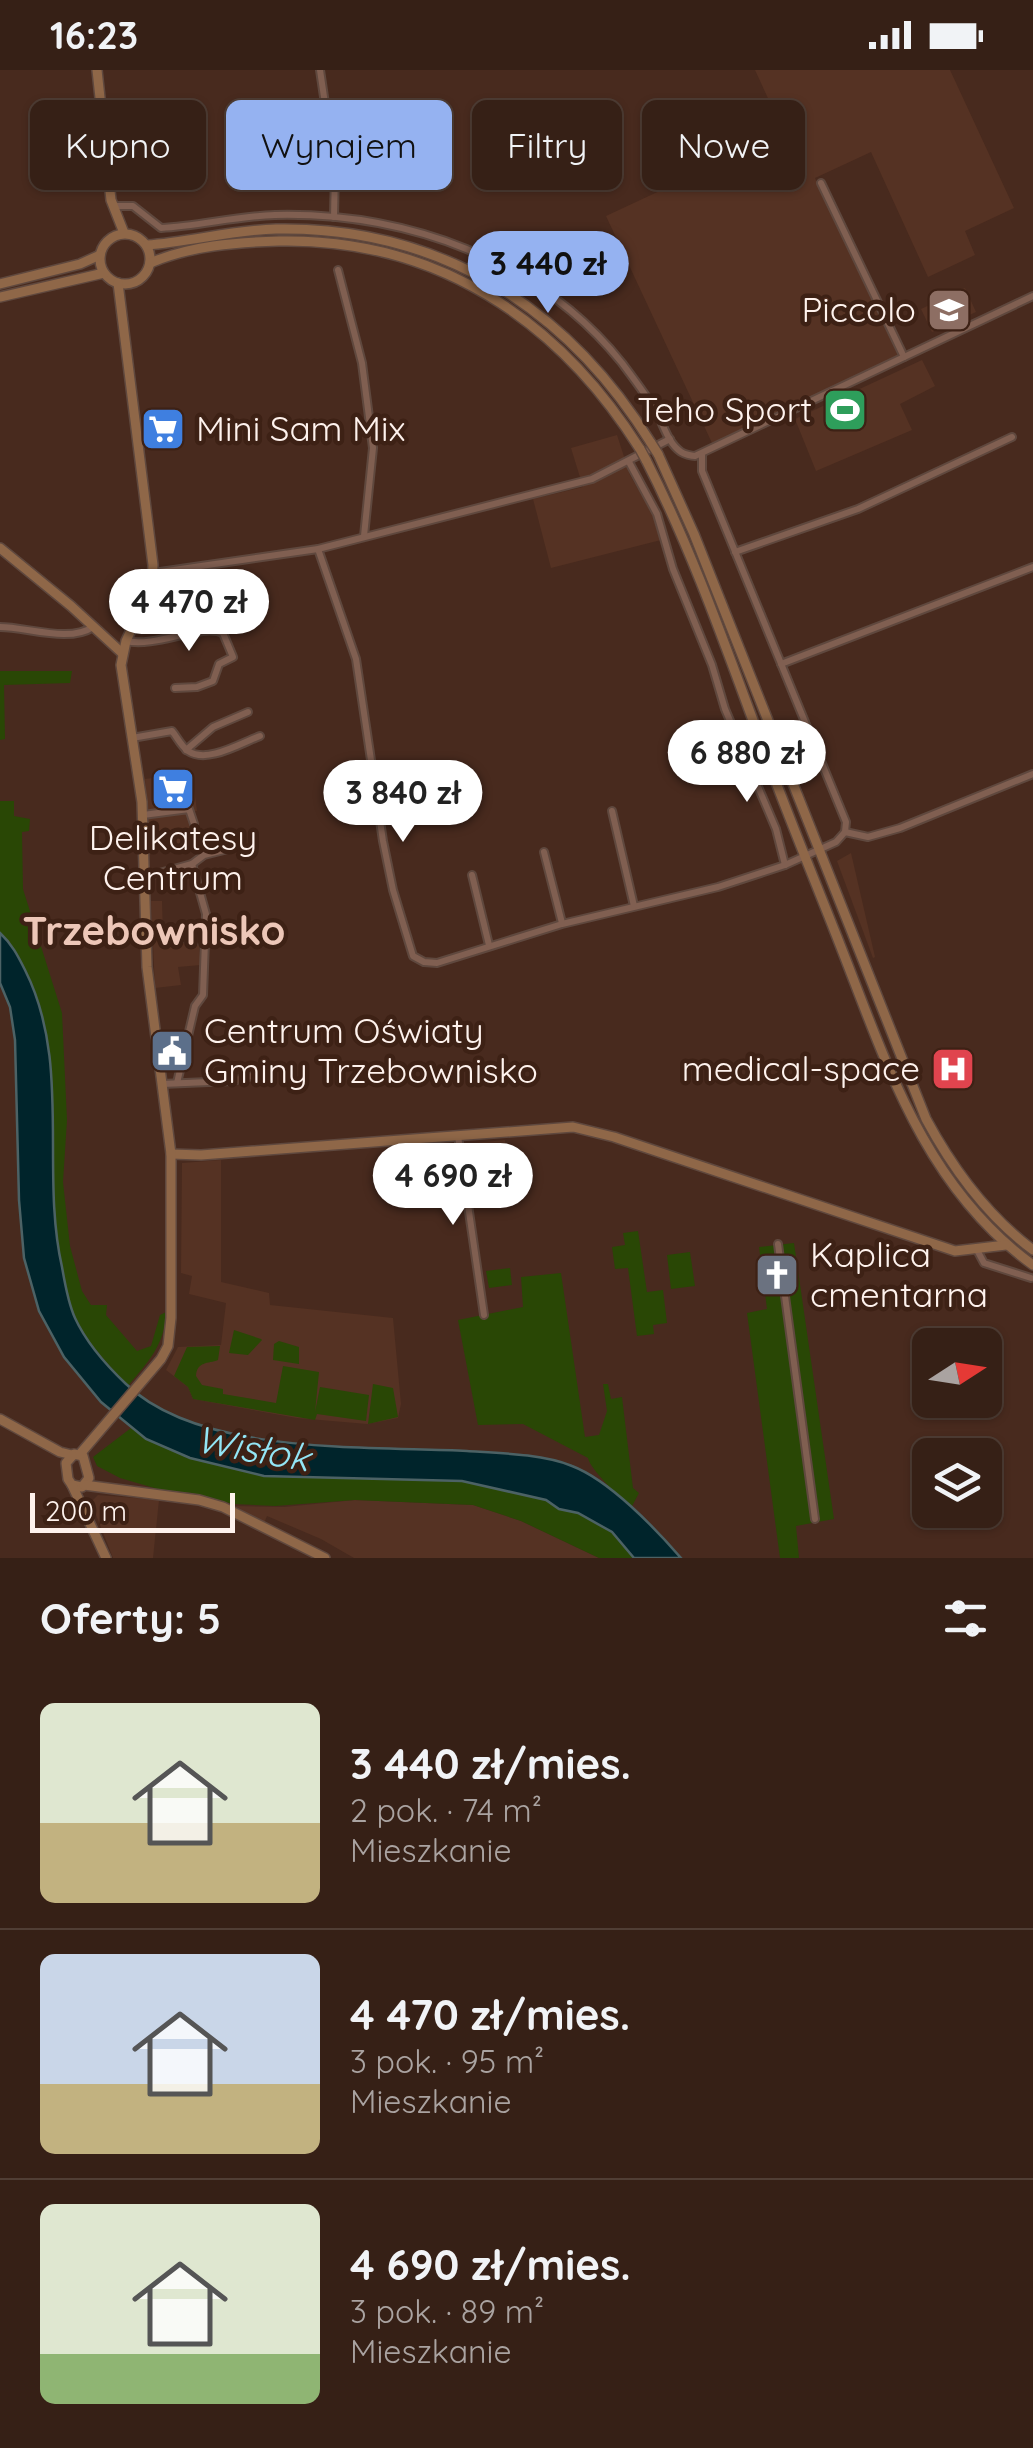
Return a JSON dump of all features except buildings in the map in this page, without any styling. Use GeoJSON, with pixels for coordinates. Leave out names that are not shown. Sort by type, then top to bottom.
{"type":"FeatureCollection","features":[{"type":"Feature","properties":{"kind":"main road"},"geometry":{"type":"LineString","coordinates":[[0,284],[74,266],[100,254],[112,236],[96,70]]}},
{"type":"Feature","properties":{"kind":"main road"},"geometry":{"type":"LineString","coordinates":[[112,206],[124,233]]}},
{"type":"Feature","properties":{"kind":"main road"},"geometry":{"type":"LineString","coordinates":[[147,246],[236,232],[298,229],[365,236],[428,253],[506,291],[551,323],[598,368],[658,454],[694,534],[926,1118],[960,1175],[1009,1230],[1033,1250]]}},
{"type":"Feature","properties":{"kind":"main road"},"geometry":{"type":"LineString","coordinates":[[112,236],[137,236],[147,246],[150,263],[143,277],[124,284]]}},
{"type":"Feature","properties":{"kind":"main road"},"geometry":{"type":"LineString","coordinates":[[150,263],[228,244],[304,241],[384,252],[431,267],[500,302],[551,340],[597,386],[640,449],[682,537],[805,856],[918,1132],[956,1193],[994,1234],[1033,1265]]}},
{"type":"Feature","properties":{"kind":"main road"},"geometry":{"type":"LineString","coordinates":[[100,254],[104,272]]}},
{"type":"Feature","properties":{"kind":"main road"},"geometry":{"type":"LineString","coordinates":[[0,297],[104,272],[124,284]]}},
{"type":"Feature","properties":{"kind":"main road"},"geometry":{"type":"LineString","coordinates":[[124,284],[153,573],[150,591],[122,653],[122,680],[143,815],[145,932],[172,1154],[171,1332],[165,1353],[73,1457],[68,1479],[97,1487],[177,1495],[223,1507],[324,1558]]}},
{"type":"Feature","properties":{"kind":"main road"},"geometry":{"type":"LineString","coordinates":[[0,548],[122,653]]}},
{"type":"Feature","properties":{"kind":"main road"},"geometry":{"type":"LineString","coordinates":[[172,1154],[583,1128],[937,1246],[961,1252],[1006,1245]]}},
{"type":"Feature","properties":{"kind":"main road"},"geometry":{"type":"LineString","coordinates":[[982,1248],[1000,1230],[1009,1230]]}},
{"type":"Feature","properties":{"kind":"main road"},"geometry":{"type":"LineString","coordinates":[[0,1419],[60,1452],[87,1461],[81,1501],[106,1558]]}},
{"type":"Feature","properties":{"kind":"street"},"geometry":{"type":"LineString","coordinates":[[320,70],[335,170],[334,217]]}},
{"type":"Feature","properties":{"kind":"street"},"geometry":{"type":"LineString","coordinates":[[822,183],[904,357]]}},
{"type":"Feature","properties":{"kind":"street"},"geometry":{"type":"LineString","coordinates":[[112,206],[133,206],[161,228],[270,215],[334,217],[446,240],[508,268],[540,288],[596,334],[622,363],[682,453],[702,455],[712,446],[1033,296]]}},
{"type":"Feature","properties":{"kind":"street"},"geometry":{"type":"LineString","coordinates":[[338,270],[362,363],[373,448],[364,536]]}},
{"type":"Feature","properties":{"kind":"street"},"geometry":{"type":"LineString","coordinates":[[735,552],[858,509],[1012,437]]}},
{"type":"Feature","properties":{"kind":"street"},"geometry":{"type":"LineString","coordinates":[[153,573],[318,548],[592,479],[670,439]]}},
{"type":"Feature","properties":{"kind":"street"},"geometry":{"type":"LineString","coordinates":[[318,548],[356,659],[393,890],[413,956],[437,964],[562,924],[718,887],[818,851],[846,832],[846,822],[702,471],[702,455]]}},
{"type":"Feature","properties":{"kind":"street"},"geometry":{"type":"LineString","coordinates":[[629,462],[657,514],[725,709],[776,829],[785,865]]}},
{"type":"Feature","properties":{"kind":"street"},"geometry":{"type":"LineString","coordinates":[[781,664],[1033,567]]}},
{"type":"Feature","properties":{"kind":"street"},"geometry":{"type":"LineString","coordinates":[[0,627],[64,633],[84,632],[92,627]]}},
{"type":"Feature","properties":{"kind":"street"},"geometry":{"type":"LineString","coordinates":[[126,640],[168,640],[213,629],[223,634],[233,657],[219,664],[213,681],[197,687],[175,688]]}},
{"type":"Feature","properties":{"kind":"street"},"geometry":{"type":"LineString","coordinates":[[186,750],[213,728],[248,712]]}},
{"type":"Feature","properties":{"kind":"street"},"geometry":{"type":"LineString","coordinates":[[132,738],[172,731],[186,750],[200,755],[260,736]]}},
{"type":"Feature","properties":{"kind":"street"},"geometry":{"type":"LineString","coordinates":[[846,832],[868,836],[900,828],[1033,774]]}},
{"type":"Feature","properties":{"kind":"street"},"geometry":{"type":"LineString","coordinates":[[143,815],[189,809],[194,824]]}},
{"type":"Feature","properties":{"kind":"street"},"geometry":{"type":"LineString","coordinates":[[612,811],[634,906]]}},
{"type":"Feature","properties":{"kind":"street"},"geometry":{"type":"LineString","coordinates":[[144,877],[228,849]]}},
{"type":"Feature","properties":{"kind":"street"},"geometry":{"type":"LineString","coordinates":[[544,852],[562,924]]}},
{"type":"Feature","properties":{"kind":"street"},"geometry":{"type":"LineString","coordinates":[[177,1082],[195,1006],[203,995],[206,914],[192,864]]}},
{"type":"Feature","properties":{"kind":"street"},"geometry":{"type":"LineString","coordinates":[[472,876],[489,945]]}},
{"type":"Feature","properties":{"kind":"street"},"geometry":{"type":"LineString","coordinates":[[145,932],[203,941]]}},
{"type":"Feature","properties":{"kind":"street"},"geometry":{"type":"LineString","coordinates":[[158,1063],[180,1060]]}},
{"type":"Feature","properties":{"kind":"street"},"geometry":{"type":"LineString","coordinates":[[162,1084],[256,1075]]}},
{"type":"Feature","properties":{"kind":"street"},"geometry":{"type":"LineString","coordinates":[[458,1135],[484,1315]]}},
{"type":"Feature","properties":{"kind":"street"},"geometry":{"type":"LineString","coordinates":[[778,1244],[815,1519]]}},
{"type":"Feature","properties":{"kind":"street"},"geometry":{"type":"LineString","coordinates":[[982,1248],[984,1262],[1031,1278]]}},
{"type":"Feature","properties":{"kind":"shaded area"},"geometry":{"type":"Polygon","coordinates":[[[755,70],[950,70],[1014,208],[965,231],[975,255],[928,277],[871,152],[815,178],[898,356],[712,443],[606,216],[662,190],[805,190],[805,100],[769,100],[755,70]]]}},
{"type":"Feature","properties":{"kind":"shaded area","name":"Piccolo"},"geometry":{"type":"Polygon","coordinates":[[[965,288],[976,312],[932,332],[921,309],[965,288]]]}},
{"type":"Feature","properties":{"kind":"shaded area"},"geometry":{"type":"Polygon","coordinates":[[[922,360],[935,386],[900,404],[912,430],[816,471],[795,419],[922,360]]]}},
{"type":"Feature","properties":{"kind":"shaded area"},"geometry":{"type":"Polygon","coordinates":[[[617,435],[630,475],[654,517],[661,540],[551,568],[533,499],[583,487],[571,448],[617,435]]]}},
{"type":"Feature","properties":{"kind":"shaded area"},"geometry":{"type":"Polygon","coordinates":[[[192,773],[197,811],[188,813],[193,841],[151,853],[145,779],[192,773]]]}},
{"type":"Feature","properties":{"kind":"shaded area"},"geometry":{"type":"Polygon","coordinates":[[[851,853],[875,957],[873,958],[837,861],[851,853]]]}},
{"type":"Feature","properties":{"kind":"shaded area"},"geometry":{"type":"Polygon","coordinates":[[[151,901],[162,901],[163,936],[194,941],[199,946],[201,965],[178,967],[181,985],[155,988],[151,901]]]}},
{"type":"Feature","properties":{"kind":"shaded area"},"geometry":{"type":"Polygon","coordinates":[[[505,1140],[510,1185],[473,1190],[468,1183],[462,1144],[505,1140]]]}},
{"type":"Feature","properties":{"kind":"shaded area"},"geometry":{"type":"Polygon","coordinates":[[[221,1160],[221,1282],[269,1293],[270,1305],[393,1318],[401,1404],[398,1418],[367,1424],[297,1418],[193,1399],[188,1387],[166,1370],[178,1347],[221,1345],[226,1303],[189,1294],[192,1276],[181,1273],[182,1163],[221,1160]]]}},
{"type":"Feature","properties":{"kind":"shaded area"},"geometry":{"type":"Polygon","coordinates":[[[98,1495],[159,1500],[153,1558],[113,1558],[91,1502],[98,1495]]]}},
{"type":"Feature","properties":{"kind":"shaded area"},"geometry":{"type":"Polygon","coordinates":[[[355,1500],[473,1505],[521,1521],[599,1558],[354,1558],[321,1539],[267,1516],[264,1523],[235,1506],[284,1507],[355,1500]]]}},
{"type":"Feature","properties":{"kind":"green space"},"geometry":{"type":"Polygon","coordinates":[[[0,671],[72,671],[70,683],[4,685],[5,739],[0,740],[0,671]]]}},
{"type":"Feature","properties":{"kind":"green space"},"geometry":{"type":"Polygon","coordinates":[[[0,801],[14,801],[14,816],[30,819],[29,831],[22,832],[23,889],[62,1013],[67,1120],[63,1182],[70,1246],[82,1291],[91,1305],[107,1305],[106,1315],[137,1351],[151,1346],[160,1315],[166,1312],[159,1344],[128,1386],[87,1337],[64,1285],[38,1088],[10,942],[0,933],[0,801]]]}},
{"type":"Feature","properties":{"kind":"green space"},"geometry":{"type":"Polygon","coordinates":[[[505,1176],[506,1186],[473,1189],[468,1178],[505,1176]]]}},
{"type":"Feature","properties":{"kind":"green space"},"geometry":{"type":"Polygon","coordinates":[[[638,1231],[647,1292],[663,1290],[667,1323],[653,1325],[654,1334],[637,1336],[628,1268],[615,1269],[612,1247],[625,1245],[623,1233],[638,1231]]]}},
{"type":"Feature","properties":{"kind":"green space"},"geometry":{"type":"Polygon","coordinates":[[[794,1243],[834,1519],[796,1526],[799,1558],[780,1558],[747,1313],[767,1309],[759,1247],[794,1243]]]}},
{"type":"Feature","properties":{"kind":"green space"},"geometry":{"type":"Polygon","coordinates":[[[690,1252],[695,1286],[671,1289],[667,1255],[690,1252]]]}},
{"type":"Feature","properties":{"kind":"green space"},"geometry":{"type":"Polygon","coordinates":[[[510,1268],[512,1285],[489,1288],[486,1271],[510,1268]]]}},
{"type":"Feature","properties":{"kind":"green space"},"geometry":{"type":"Polygon","coordinates":[[[561,1273],[585,1437],[599,1435],[607,1411],[603,1384],[608,1384],[611,1399],[622,1397],[633,1488],[639,1493],[631,1508],[588,1458],[523,1424],[478,1425],[458,1320],[523,1307],[521,1277],[561,1273]]]}},
{"type":"Feature","properties":{"kind":"green space"},"geometry":{"type":"Polygon","coordinates":[[[234,1330],[262,1340],[248,1355],[229,1353],[234,1330]]]}},
{"type":"Feature","properties":{"kind":"green space"},"geometry":{"type":"Polygon","coordinates":[[[279,1341],[299,1347],[299,1364],[273,1360],[274,1344],[279,1341]]]}},
{"type":"Feature","properties":{"kind":"green space"},"geometry":{"type":"Polygon","coordinates":[[[220,1346],[218,1360],[198,1368],[196,1376],[202,1385],[223,1389],[223,1394],[276,1403],[283,1366],[319,1372],[315,1412],[320,1387],[369,1395],[366,1421],[317,1414],[315,1420],[193,1399],[188,1387],[174,1376],[187,1347],[220,1346]]]}},
{"type":"Feature","properties":{"kind":"green space"},"geometry":{"type":"Polygon","coordinates":[[[373,1384],[393,1388],[398,1417],[368,1424],[373,1384]]]}},
{"type":"Feature","properties":{"kind":"green space"},"geometry":{"type":"Polygon","coordinates":[[[131,1428],[146,1439],[462,1481],[546,1500],[612,1532],[634,1558],[599,1558],[521,1521],[473,1505],[355,1500],[275,1506],[233,1504],[161,1490],[120,1478],[97,1466],[93,1457],[131,1428]]]}},
{"type":"Feature","properties":{"kind":"water","name":"Wisłok"},"geometry":{"type":"Polygon","coordinates":[[[0,933],[25,970],[48,1042],[56,1230],[69,1300],[85,1336],[126,1384],[158,1407],[197,1424],[241,1436],[336,1447],[506,1453],[560,1462],[616,1493],[681,1558],[634,1558],[612,1532],[578,1513],[559,1509],[546,1500],[462,1481],[264,1476],[190,1458],[146,1439],[101,1402],[64,1357],[39,1311],[24,1258],[15,1040],[10,1007],[0,983],[0,933]]]}},
{"type":"Feature","properties":{"kind":"place","name":"Piccolo"},"geometry":{"type":"Point","coordinates":[949,310]}},
{"type":"Feature","properties":{"kind":"place","name":"Teho Sport"},"geometry":{"type":"Point","coordinates":[845,410]}},
{"type":"Feature","properties":{"kind":"place","name":"Mini Sam Mix"},"geometry":{"type":"Point","coordinates":[163,429]}},
{"type":"Feature","properties":{"kind":"place","name":"Delikatesy Centrum"},"geometry":{"type":"Point","coordinates":[173,789]}},
{"type":"Feature","properties":{"kind":"place","name":"Centrum Oświaty Gminy Trzebownisko"},"geometry":{"type":"Point","coordinates":[172,1051]}},
{"type":"Feature","properties":{"kind":"place","name":"medical-space"},"geometry":{"type":"Point","coordinates":[953,1069]}},
{"type":"Feature","properties":{"kind":"place","name":"Kaplica cmentarna"},"geometry":{"type":"Point","coordinates":[777,1275]}},
{"type":"Feature","properties":{"kind":"district","name":"Trzebownisko"},"geometry":{"type":"Point","coordinates":[154,931]}}]}
